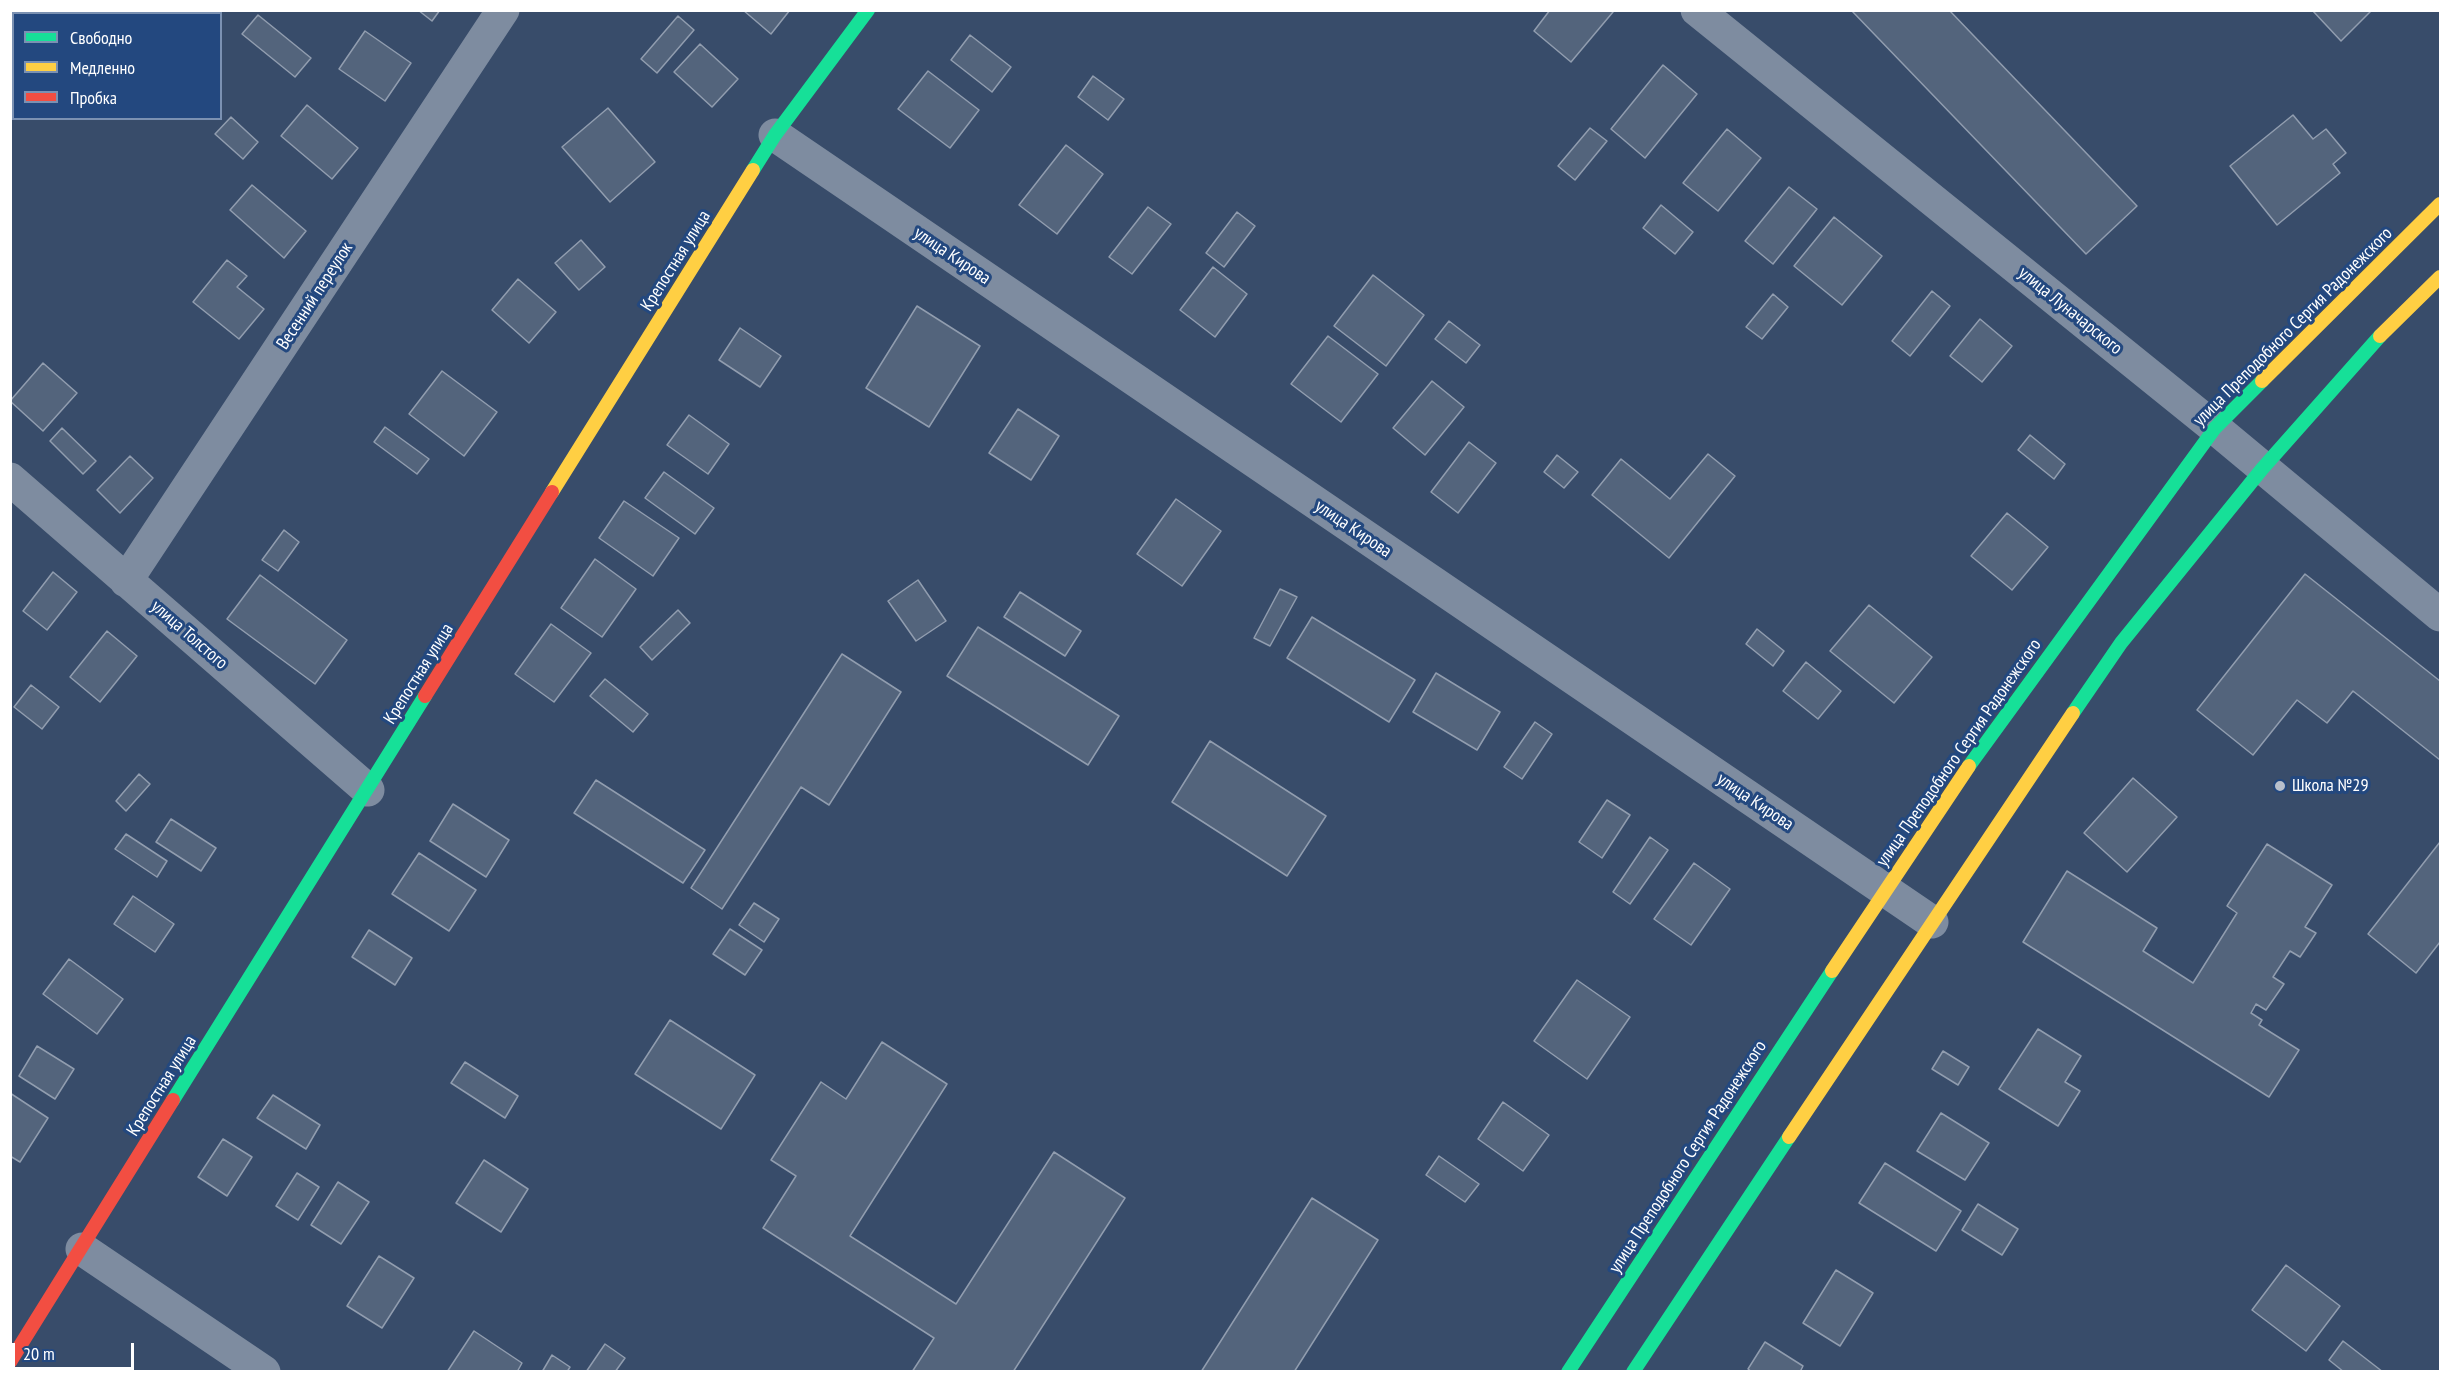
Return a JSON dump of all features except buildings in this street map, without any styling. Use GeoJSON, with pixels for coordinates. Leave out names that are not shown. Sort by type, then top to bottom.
{"type":"FeatureCollection","features":[{"type":"Feature","properties":{"kind":"street","name":"Весенний переулок"},"geometry":{"type":"LineString","coordinates":[[126,581],[503,10]]}},
{"type":"Feature","properties":{"kind":"street","name":"Крепостная улица"},"geometry":{"type":"LineString","coordinates":[[10,1362],[775,135],[868,10]]}},
{"type":"Feature","properties":{"kind":"street","name":"улица Луначарского"},"geometry":{"type":"LineString","coordinates":[[1698,10],[2215,428],[2440,615]]}},
{"type":"Feature","properties":{"kind":"street","name":"улица Кирова"},"geometry":{"type":"LineString","coordinates":[[775,135],[1932,922]]}},
{"type":"Feature","properties":{"kind":"street","name":"улица Преподобного Сергия Радонежского"},"geometry":{"type":"LineString","coordinates":[[1568,1371],[1949,794],[2215,428],[2440,204]]}},
{"type":"Feature","properties":{"kind":"street"},"geometry":{"type":"LineString","coordinates":[[1633,1371],[2121,643],[2262,469],[2365,351],[2440,277]]}},
{"type":"Feature","properties":{"kind":"street","name":"улица Толстого"},"geometry":{"type":"LineString","coordinates":[[10,479],[368,790]]}},
{"type":"Feature","properties":{"kind":"street"},"geometry":{"type":"LineString","coordinates":[[82,1249],[264,1371]]}},
{"type":"Feature","properties":{"kind":"traffic: fast"},"geometry":{"type":"LineString","coordinates":[[753,170],[775,135],[868,10]]}},
{"type":"Feature","properties":{"kind":"traffic: fast"},"geometry":{"type":"LineString","coordinates":[[2073,713],[2121,643],[2262,469],[2380,336]]}},
{"type":"Feature","properties":{"kind":"traffic: fast"},"geometry":{"type":"LineString","coordinates":[[1969,766],[2215,428],[2262,381]]}},
{"type":"Feature","properties":{"kind":"traffic: fast"},"geometry":{"type":"LineString","coordinates":[[173,1100],[425,696]]}},
{"type":"Feature","properties":{"kind":"traffic: fast"},"geometry":{"type":"LineString","coordinates":[[1568,1372],[1832,971]]}},
{"type":"Feature","properties":{"kind":"traffic: fast"},"geometry":{"type":"LineString","coordinates":[[1633,1372],[1789,1137]]}},
{"type":"Feature","properties":{"kind":"traffic: slow"},"geometry":{"type":"LineString","coordinates":[[552,492],[753,170]]}},
{"type":"Feature","properties":{"kind":"traffic: slow"},"geometry":{"type":"LineString","coordinates":[[2262,381],[2440,204]]}},
{"type":"Feature","properties":{"kind":"traffic: slow"},"geometry":{"type":"LineString","coordinates":[[2380,336],[2440,277]]}},
{"type":"Feature","properties":{"kind":"traffic: slow"},"geometry":{"type":"LineString","coordinates":[[1789,1137],[2073,713]]}},
{"type":"Feature","properties":{"kind":"traffic: slow"},"geometry":{"type":"LineString","coordinates":[[1832,971],[1969,766]]}},
{"type":"Feature","properties":{"kind":"traffic: jam"},"geometry":{"type":"LineString","coordinates":[[425,696],[552,492]]}},
{"type":"Feature","properties":{"kind":"traffic: jam"},"geometry":{"type":"LineString","coordinates":[[10,1362],[173,1100]]}},
{"type":"Feature","properties":{"kind":"place","name":"Школа №29"},"geometry":{"type":"Point","coordinates":[2280,786]}}]}
